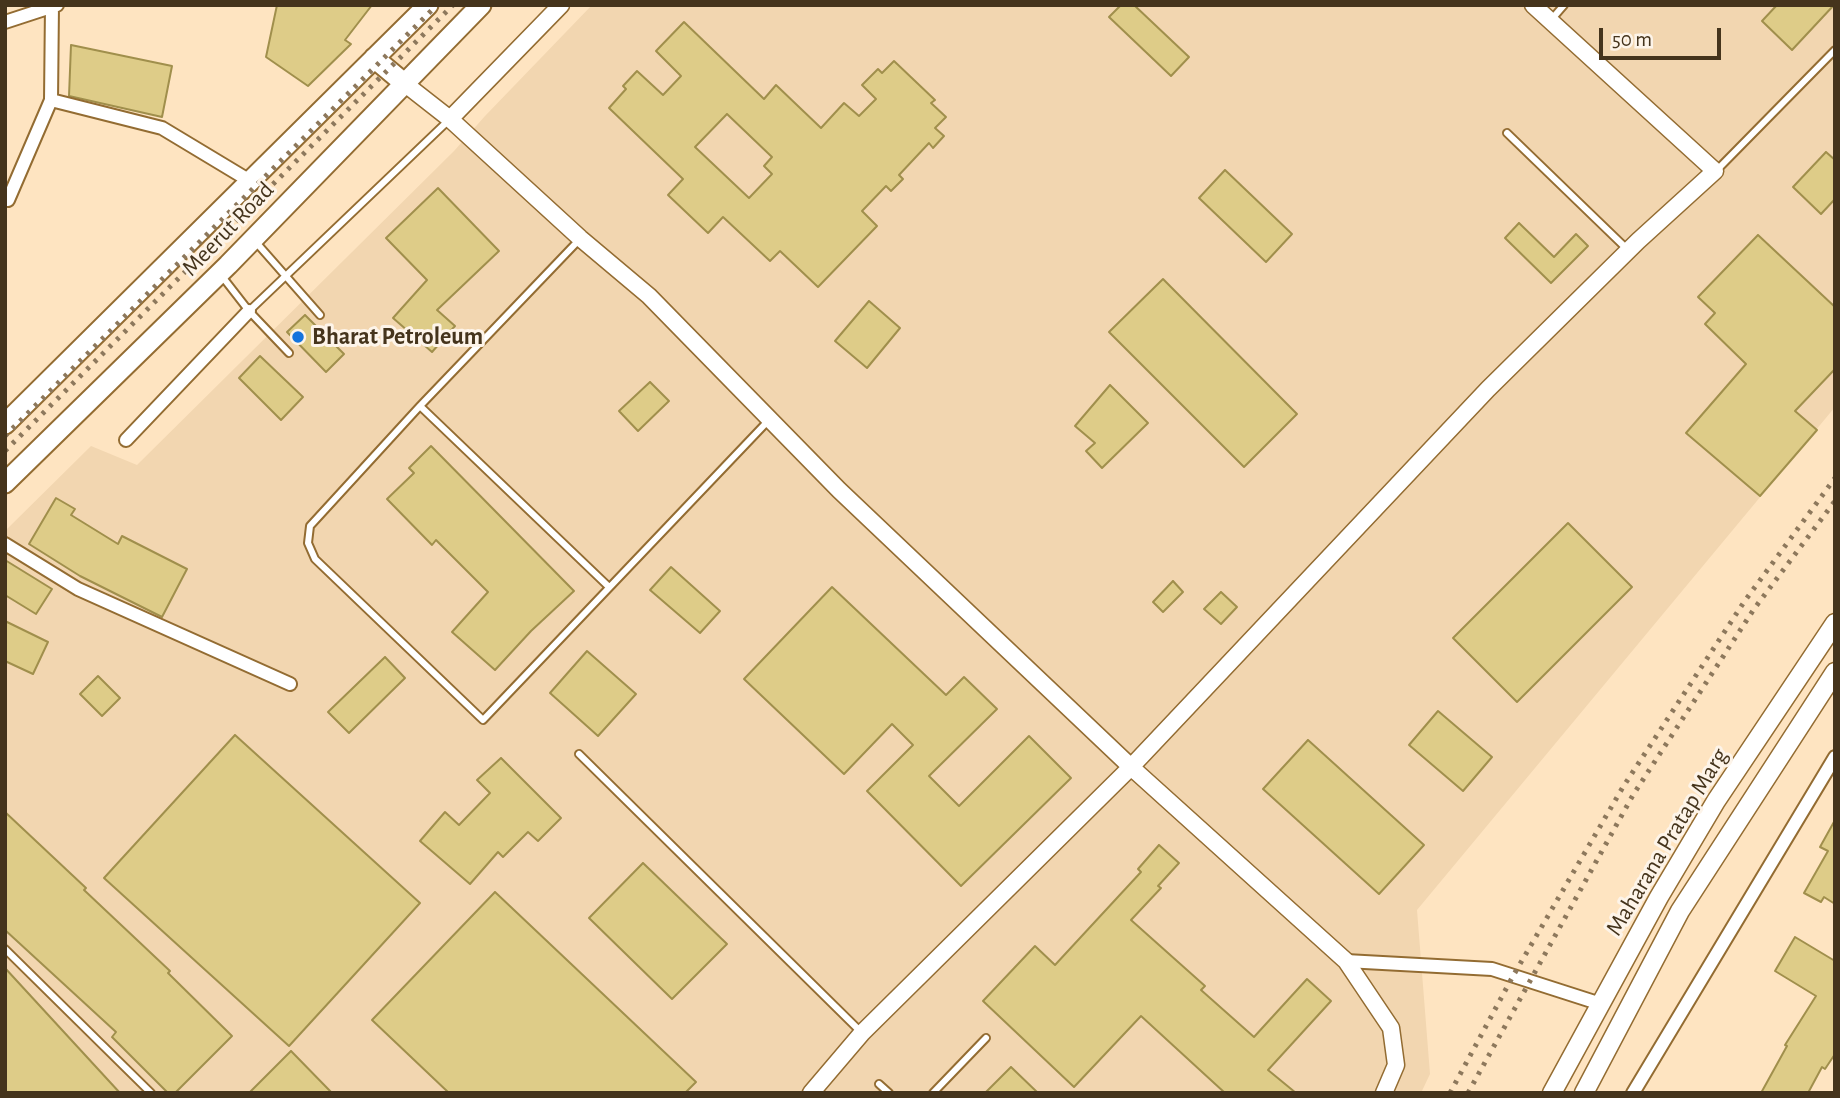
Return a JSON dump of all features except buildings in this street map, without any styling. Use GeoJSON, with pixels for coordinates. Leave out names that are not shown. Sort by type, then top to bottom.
{"type":"FeatureCollection","features":[{"type":"Feature","properties":{"kind":"main road","name":"Meerut Road"},"geometry":{"type":"LineString","coordinates":[[5,424],[428,5]]}},
{"type":"Feature","properties":{"kind":"main road","name":"Meerut Road"},"geometry":{"type":"LineString","coordinates":[[5,482],[253,239],[481,5]]}},
{"type":"Feature","properties":{"kind":"main road"},"geometry":{"type":"LineString","coordinates":[[374,58],[404,83]]}},
{"type":"Feature","properties":{"kind":"main road","name":"Maharana Pratap Marg"},"geometry":{"type":"LineString","coordinates":[[1552,1093],[1659,897],[1716,802],[1835,624]]}},
{"type":"Feature","properties":{"kind":"main road","name":"Maharana Pratap Marg"},"geometry":{"type":"LineString","coordinates":[[1584,1093],[1680,911],[1835,672]]}},
{"type":"Feature","properties":{"kind":"street"},"geometry":{"type":"LineString","coordinates":[[450,120],[561,5]]}},
{"type":"Feature","properties":{"kind":"street"},"geometry":{"type":"LineString","coordinates":[[811,1093],[862,1032],[1131,767],[1488,389],[1629,250],[1715,171],[1533,5]]}},
{"type":"Feature","properties":{"kind":"street"},"geometry":{"type":"LineString","coordinates":[[5,22],[54,6],[51,100],[8,200]]}},
{"type":"Feature","properties":{"kind":"street"},"geometry":{"type":"LineString","coordinates":[[404,83],[450,120],[580,238],[649,296],[839,490],[1131,767],[1346,961],[1391,1028],[1396,1065],[1384,1093]]}},
{"type":"Feature","properties":{"kind":"street"},"geometry":{"type":"LineString","coordinates":[[51,100],[162,128],[250,181]]}},
{"type":"Feature","properties":{"kind":"street"},"geometry":{"type":"LineString","coordinates":[[126,440],[249,312]]}},
{"type":"Feature","properties":{"kind":"street"},"geometry":{"type":"LineString","coordinates":[[5,544],[78,589],[290,684]]}},
{"type":"Feature","properties":{"kind":"street"},"geometry":{"type":"LineString","coordinates":[[1633,1093],[1835,757]]}},
{"type":"Feature","properties":{"kind":"street"},"geometry":{"type":"LineString","coordinates":[[1346,961],[1492,969],[1601,1004]]}},
{"type":"Feature","properties":{"kind":"lane"},"geometry":{"type":"LineString","coordinates":[[1550,21],[1564,5]]}},
{"type":"Feature","properties":{"kind":"lane"},"geometry":{"type":"LineString","coordinates":[[1715,171],[1835,50]]}},
{"type":"Feature","properties":{"kind":"lane"},"geometry":{"type":"LineString","coordinates":[[249,312],[450,120]]}},
{"type":"Feature","properties":{"kind":"lane"},"geometry":{"type":"LineString","coordinates":[[1507,134],[1629,250]]}},
{"type":"Feature","properties":{"kind":"lane"},"geometry":{"type":"LineString","coordinates":[[580,238],[310,526],[308,543],[315,559],[473,711],[483,720],[771,418]]}},
{"type":"Feature","properties":{"kind":"lane"},"geometry":{"type":"LineString","coordinates":[[253,239],[320,315]]}},
{"type":"Feature","properties":{"kind":"lane"},"geometry":{"type":"LineString","coordinates":[[219,273],[249,312],[289,353]]}},
{"type":"Feature","properties":{"kind":"lane"},"geometry":{"type":"LineString","coordinates":[[420,406],[609,587]]}},
{"type":"Feature","properties":{"kind":"lane"},"geometry":{"type":"LineString","coordinates":[[579,754],[862,1032]]}},
{"type":"Feature","properties":{"kind":"lane"},"geometry":{"type":"LineString","coordinates":[[5,949],[151,1093]]}},
{"type":"Feature","properties":{"kind":"lane"},"geometry":{"type":"LineString","coordinates":[[933,1093],[986,1038]]}},
{"type":"Feature","properties":{"kind":"lane"},"geometry":{"type":"LineString","coordinates":[[879,1084],[889,1093]]}},
{"type":"Feature","properties":{"kind":"shaded area"},"geometry":{"type":"Polygon","coordinates":[[[592,5],[1835,5],[1835,407],[1417,910],[1430,1074],[1421,1093],[5,1093],[5,531],[91,446],[137,465],[454,151],[592,5]]]}},
{"type":"Feature","properties":{"kind":"railway"},"geometry":{"type":"LineString","coordinates":[[5,436],[437,5]]}},
{"type":"Feature","properties":{"kind":"railway"},"geometry":{"type":"LineString","coordinates":[[5,451],[453,5]]}},
{"type":"Feature","properties":{"kind":"railway"},"geometry":{"type":"LineString","coordinates":[[1450,1093],[1513,976],[1623,787],[1744,602],[1835,478]]}},
{"type":"Feature","properties":{"kind":"railway"},"geometry":{"type":"LineString","coordinates":[[1468,1093],[1633,795],[1754,609],[1835,501]]}},
{"type":"Feature","properties":{"kind":"place","name":"Bharat Petroleum"},"geometry":{"type":"Point","coordinates":[298,337]}}]}
